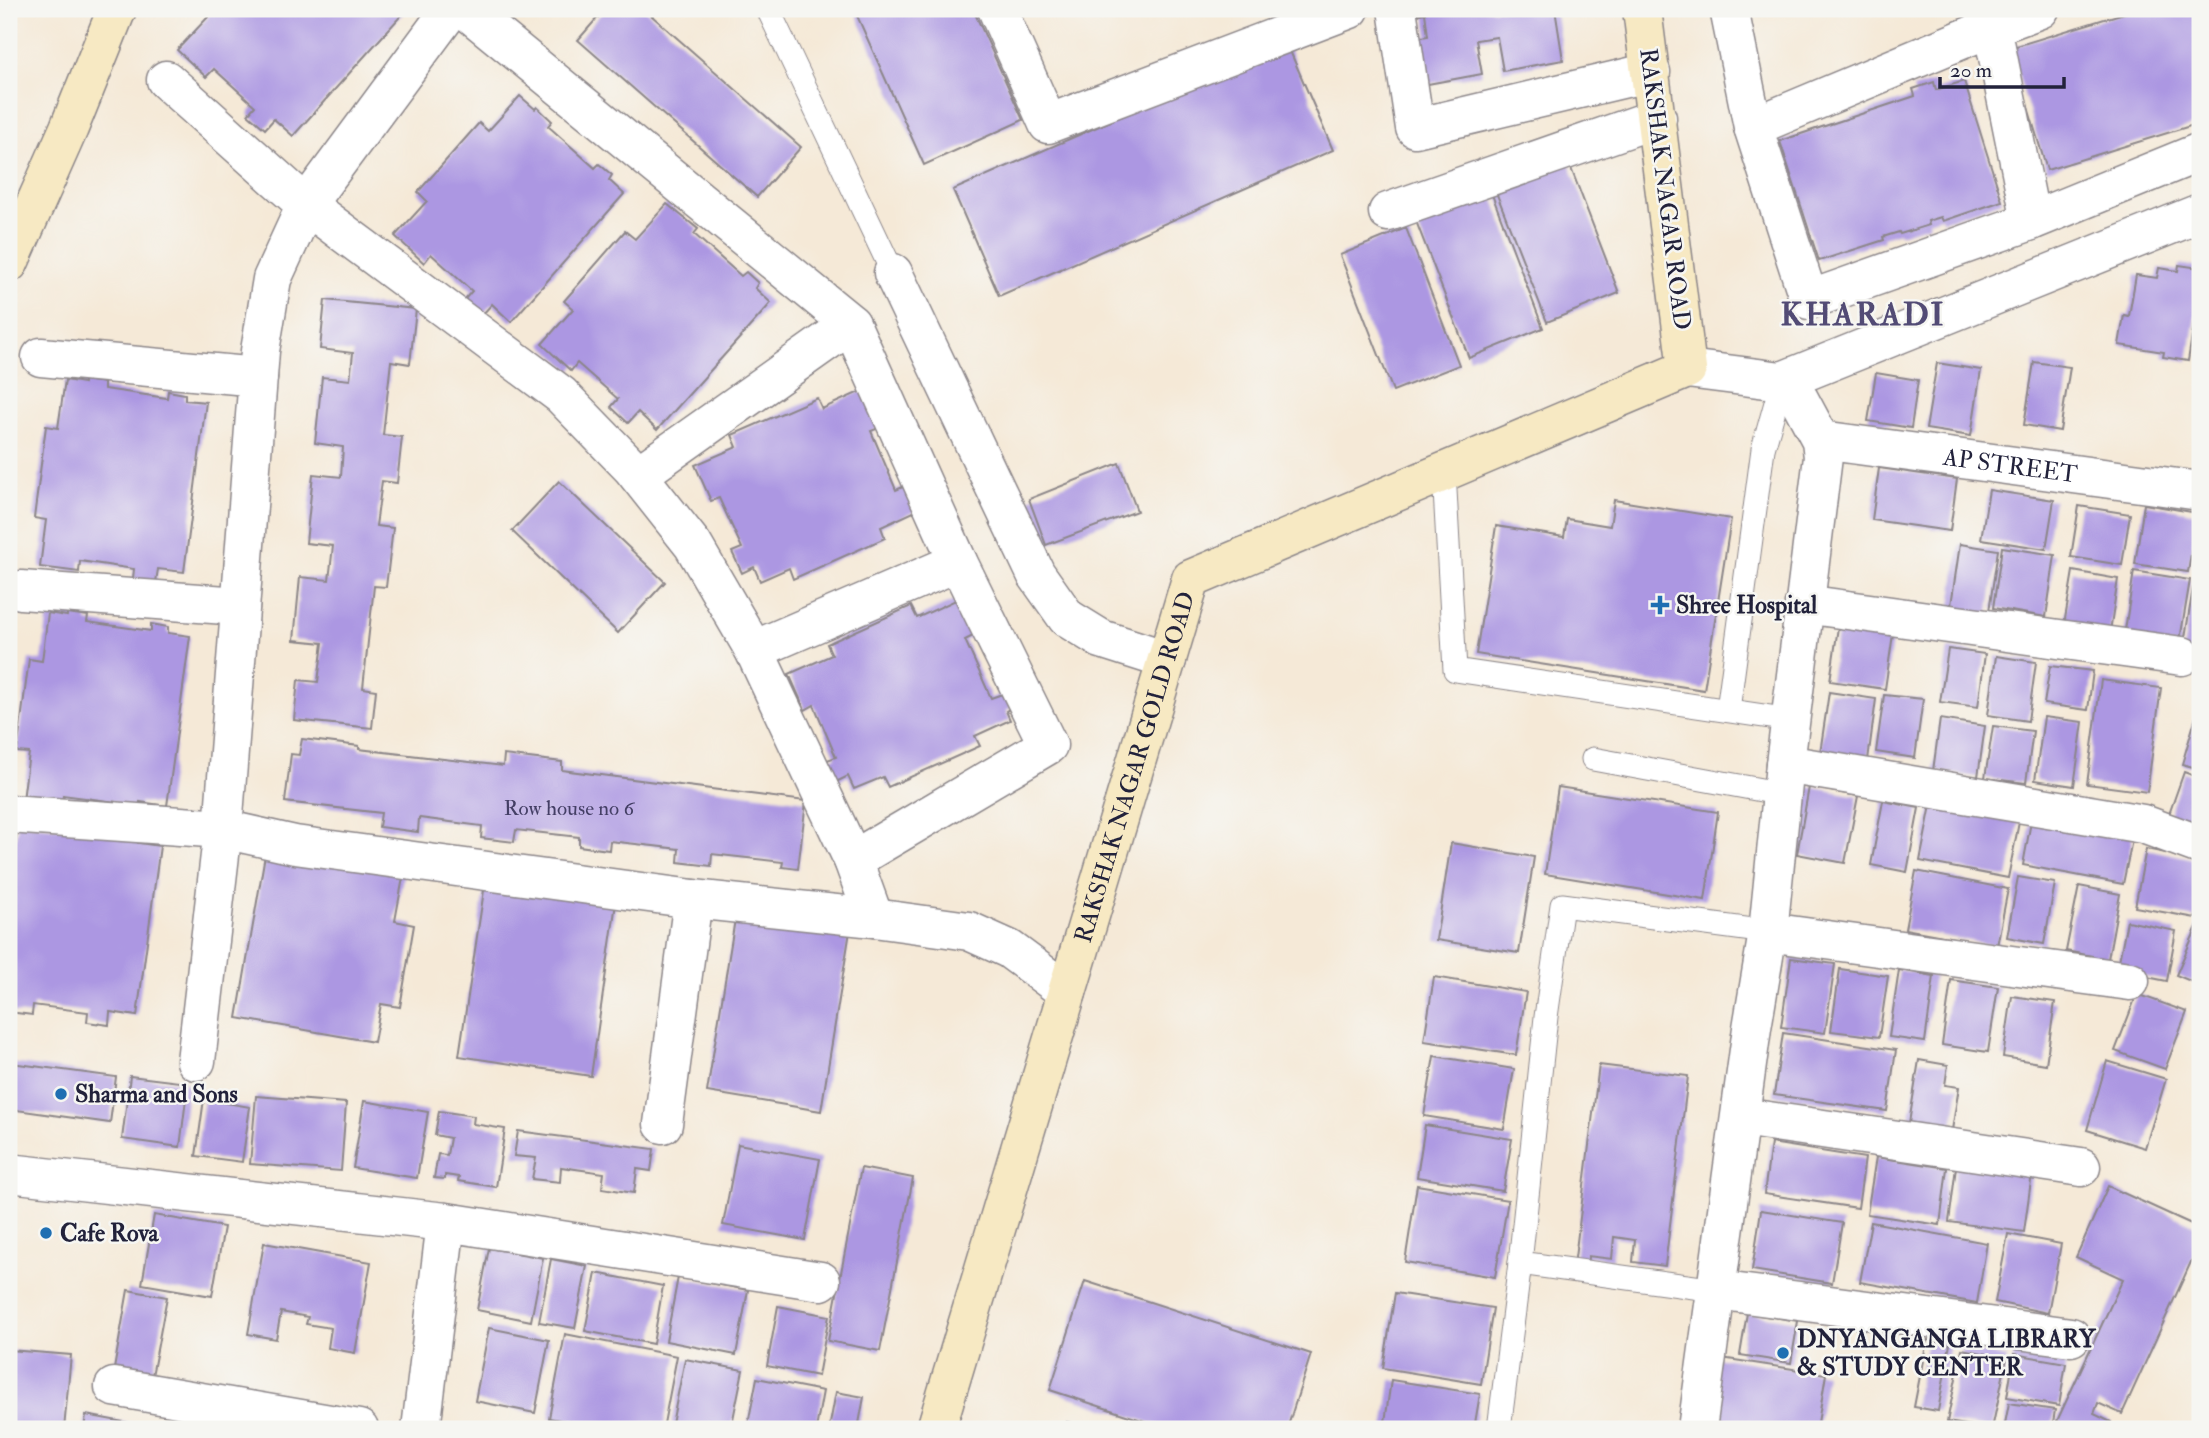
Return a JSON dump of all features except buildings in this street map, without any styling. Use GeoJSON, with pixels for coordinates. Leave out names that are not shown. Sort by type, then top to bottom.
{"type":"FeatureCollection","features":[{"type":"Feature","properties":{"kind":"street"},"geometry":{"type":"LineString","coordinates":[[9,263],[69,128],[117,9]]}},
{"type":"Feature","properties":{"kind":"street"},"geometry":{"type":"LineString","coordinates":[[196,1061],[223,829],[260,351],[272,279],[306,205],[451,9]]}},
{"type":"Feature","properties":{"kind":"street"},"geometry":{"type":"LineString","coordinates":[[465,9],[851,324],[958,562],[1048,745],[853,860]]}},
{"type":"Feature","properties":{"kind":"street"},"geometry":{"type":"LineString","coordinates":[[997,9],[1048,124],[1350,9]]}},
{"type":"Feature","properties":{"kind":"street"},"geometry":{"type":"LineString","coordinates":[[1397,9],[1415,128],[1651,72]]}},
{"type":"Feature","properties":{"kind":"street","name":"RAKSHAK NAGAR ROAD"},"geometry":{"type":"LineString","coordinates":[[1642,9],[1687,369]]}},
{"type":"Feature","properties":{"kind":"street"},"geometry":{"type":"LineString","coordinates":[[1729,9],[1753,127],[1809,300],[2031,221],[2200,152]]}},
{"type":"Feature","properties":{"kind":"street"},"geometry":{"type":"LineString","coordinates":[[1753,127],[2040,9]]}},
{"type":"Feature","properties":{"kind":"street"},"geometry":{"type":"LineString","coordinates":[[1992,27],[2031,221]]}},
{"type":"Feature","properties":{"kind":"street"},"geometry":{"type":"LineString","coordinates":[[166,80],[306,205],[561,395],[638,475],[693,545],[754,650],[853,860],[874,918]]}},
{"type":"Feature","properties":{"kind":"street"},"geometry":{"type":"LineString","coordinates":[[1388,212],[1657,118]]}},
{"type":"Feature","properties":{"kind":"street"},"geometry":{"type":"LineString","coordinates":[[1687,369],[1782,381],[2200,213]]}},
{"type":"Feature","properties":{"kind":"street"},"geometry":{"type":"LineString","coordinates":[[893,272],[1036,573],[1052,596],[1068,618],[1101,639],[1167,660]]}},
{"type":"Feature","properties":{"kind":"street"},"geometry":{"type":"LineString","coordinates":[[638,475],[851,324]]}},
{"type":"Feature","properties":{"kind":"street"},"geometry":{"type":"LineString","coordinates":[[41,357],[258,377]]}},
{"type":"Feature","properties":{"kind":"street","name":"RAKSHAK NAGAR GOLD ROAD"},"geometry":{"type":"LineString","coordinates":[[936,1429],[1191,579],[1687,369]]}},
{"type":"Feature","properties":{"kind":"street"},"geometry":{"type":"LineString","coordinates":[[1697,1429],[1752,1028],[1768,932],[1823,457],[1821,440],[1799,399],[1782,381]]}},
{"type":"Feature","properties":{"kind":"street","name":"AP STREET"},"geometry":{"type":"LineString","coordinates":[[1821,440],[2200,491]]}},
{"type":"Feature","properties":{"kind":"street"},"geometry":{"type":"LineString","coordinates":[[754,650],[958,562]]}},
{"type":"Feature","properties":{"kind":"street"},"geometry":{"type":"LineString","coordinates":[[21,590],[240,606]]}},
{"type":"Feature","properties":{"kind":"street"},"geometry":{"type":"LineString","coordinates":[[1804,604],[2182,656]]}},
{"type":"Feature","properties":{"kind":"street"},"geometry":{"type":"LineString","coordinates":[[1784,779],[2143,824],[2200,845]]}},
{"type":"Feature","properties":{"kind":"street"},"geometry":{"type":"LineString","coordinates":[[9,814],[223,829],[295,845],[693,899],[969,931],[1010,948],[1067,992]]}},
{"type":"Feature","properties":{"kind":"street"},"geometry":{"type":"LineString","coordinates":[[663,1124],[693,899]]}},
{"type":"Feature","properties":{"kind":"street"},"geometry":{"type":"LineString","coordinates":[[1768,932],[2130,982]]}},
{"type":"Feature","properties":{"kind":"street"},"geometry":{"type":"LineString","coordinates":[[1741,1117],[2081,1167]]}},
{"type":"Feature","properties":{"kind":"street"},"geometry":{"type":"LineString","coordinates":[[9,1173],[446,1222],[821,1280]]}},
{"type":"Feature","properties":{"kind":"street"},"geometry":{"type":"LineString","coordinates":[[421,1429],[446,1222]]}},
{"type":"Feature","properties":{"kind":"street"},"geometry":{"type":"LineString","coordinates":[[1716,1290],[2071,1337]]}},
{"type":"Feature","properties":{"kind":"street"},"geometry":{"type":"LineString","coordinates":[[114,1387],[359,1429]]}},
{"type":"Feature","properties":{"kind":"lane"},"geometry":{"type":"LineString","coordinates":[[768,9],[893,272]]}},
{"type":"Feature","properties":{"kind":"lane"},"geometry":{"type":"LineString","coordinates":[[1728,710],[1763,449],[1782,381]]}},
{"type":"Feature","properties":{"kind":"lane"},"geometry":{"type":"LineString","coordinates":[[1444,472],[1455,670],[1791,720]]}},
{"type":"Feature","properties":{"kind":"lane"},"geometry":{"type":"LineString","coordinates":[[1593,759],[1784,779]]}},
{"type":"Feature","properties":{"kind":"lane"},"geometry":{"type":"LineString","coordinates":[[1499,1429],[1546,1017],[1562,905],[1768,932]]}},
{"type":"Feature","properties":{"kind":"lane"},"geometry":{"type":"LineString","coordinates":[[1520,1263],[1716,1290]]}},
{"type":"Feature","properties":{"kind":"place","name":"Shree Hospital"},"geometry":{"type":"Point","coordinates":[1660,605]}},
{"type":"Feature","properties":{"kind":"place","name":"Sharma and Sons"},"geometry":{"type":"Point","coordinates":[61,1094]}},
{"type":"Feature","properties":{"kind":"place","name":"Cafe Rova"},"geometry":{"type":"Point","coordinates":[46,1233]}},
{"type":"Feature","properties":{"kind":"place","name":"DNYANGANGA LIBRARY & STUDY CENTER"},"geometry":{"type":"Point","coordinates":[1783,1353]}},
{"type":"Feature","properties":{"kind":"district","name":"KHARADI"},"geometry":{"type":"Point","coordinates":[1863,315]}}]}
